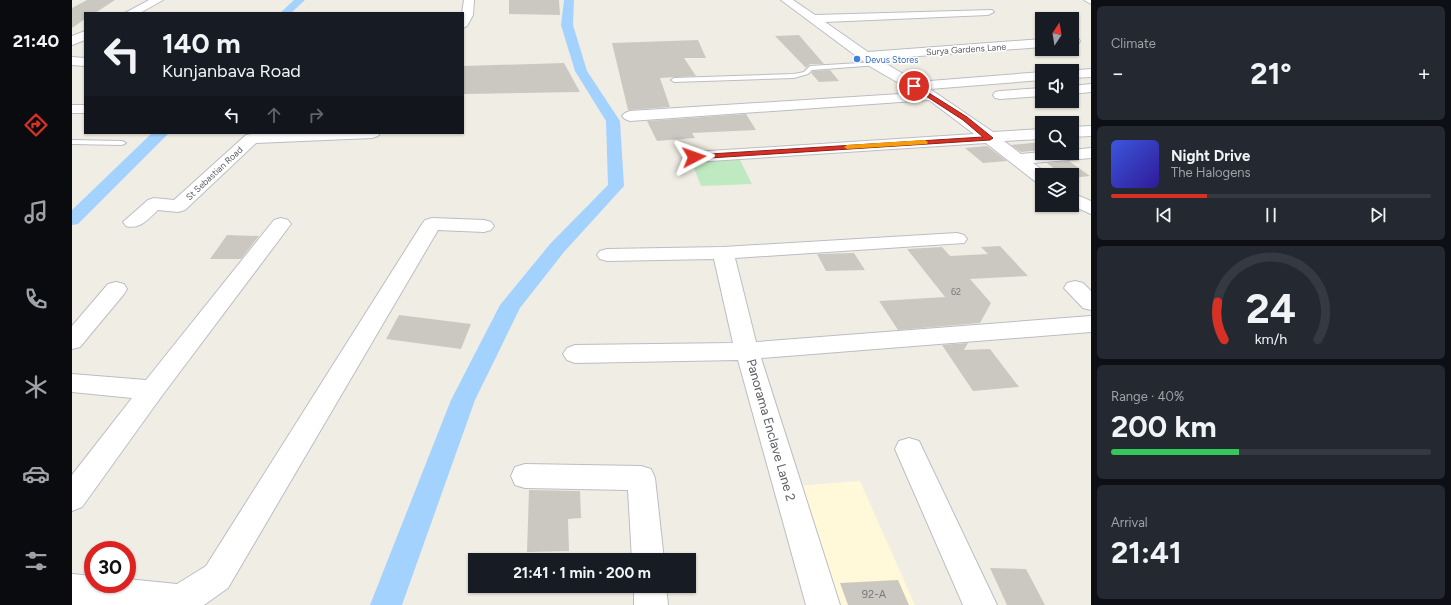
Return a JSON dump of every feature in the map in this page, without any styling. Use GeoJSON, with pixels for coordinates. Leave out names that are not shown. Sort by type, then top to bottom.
{"type":"FeatureCollection","features":[{"type":"Feature","properties":{"kind":"street"},"geometry":{"type":"LineString","coordinates":[[133,12],[158,0]]}},
{"type":"Feature","properties":{"kind":"street"},"geometry":{"type":"LineString","coordinates":[[464,22],[468,15],[469,0]]}},
{"type":"Feature","properties":{"kind":"street"},"geometry":{"type":"LineString","coordinates":[[790,3],[810,5]]}},
{"type":"Feature","properties":{"kind":"street"},"geometry":{"type":"LineString","coordinates":[[790,3],[876,64],[934,98],[1035,173]]}},
{"type":"Feature","properties":{"kind":"street"},"geometry":{"type":"LineString","coordinates":[[813,19],[988,12]]}},
{"type":"Feature","properties":{"kind":"street"},"geometry":{"type":"LineString","coordinates":[[72,41],[84,35]]}},
{"type":"Feature","properties":{"kind":"street","name":"Surya Gardens Lane"},"geometry":{"type":"LineString","coordinates":[[866,56],[1035,44]]}},
{"type":"Feature","properties":{"kind":"street"},"geometry":{"type":"LineString","coordinates":[[72,61],[84,62]]}},
{"type":"Feature","properties":{"kind":"street"},"geometry":{"type":"LineString","coordinates":[[1079,74],[1091,73]]}},
{"type":"Feature","properties":{"kind":"street"},"geometry":{"type":"LineString","coordinates":[[914,86],[1035,77]]}},
{"type":"Feature","properties":{"kind":"street"},"geometry":{"type":"LineString","coordinates":[[1079,89],[1091,88]]}},
{"type":"Feature","properties":{"kind":"street"},"geometry":{"type":"LineString","coordinates":[[990,96],[1035,93]]}},
{"type":"Feature","properties":{"kind":"street"},"geometry":{"type":"LineString","coordinates":[[630,116],[934,98],[959,98]]}},
{"type":"Feature","properties":{"kind":"street"},"geometry":{"type":"LineString","coordinates":[[72,109],[84,109]]}},
{"type":"Feature","properties":{"kind":"street"},"geometry":{"type":"LineString","coordinates":[[1079,132],[1091,131]]}},
{"type":"Feature","properties":{"kind":"street","name":"St Sebastian Road"},"geometry":{"type":"LineString","coordinates":[[133,222],[154,204],[178,206],[252,138],[348,134]]}},
{"type":"Feature","properties":{"kind":"street"},"geometry":{"type":"LineString","coordinates":[[694,157],[1035,135]]}},
{"type":"Feature","properties":{"kind":"street"},"geometry":{"type":"LineString","coordinates":[[1017,159],[1091,153]]}},
{"type":"Feature","properties":{"kind":"street"},"geometry":{"type":"LineString","coordinates":[[1079,202],[1091,208]]}},
{"type":"Feature","properties":{"kind":"street"},"geometry":{"type":"LineString","coordinates":[[72,498],[152,390],[281,224]]}},
{"type":"Feature","properties":{"kind":"street"},"geometry":{"type":"LineString","coordinates":[[72,590],[181,601],[216,577],[432,224],[484,226]]}},
{"type":"Feature","properties":{"kind":"street"},"geometry":{"type":"LineString","coordinates":[[607,255],[723,253],[956,239]]}},
{"type":"Feature","properties":{"kind":"street","name":"Panorama Enclave Lane 2"},"geometry":{"type":"LineString","coordinates":[[723,253],[747,351],[823,605]]}},
{"type":"Feature","properties":{"kind":"street"},"geometry":{"type":"LineString","coordinates":[[1075,288],[1091,303]]}},
{"type":"Feature","properties":{"kind":"street"},"geometry":{"type":"LineString","coordinates":[[72,341],[116,289]]}},
{"type":"Feature","properties":{"kind":"street"},"geometry":{"type":"LineString","coordinates":[[575,354],[747,351],[1091,324]]}},
{"type":"Feature","properties":{"kind":"street"},"geometry":{"type":"LineString","coordinates":[[72,383],[152,390]]}},
{"type":"Feature","properties":{"kind":"street"},"geometry":{"type":"LineString","coordinates":[[909,450],[980,605]]}},
{"type":"Feature","properties":{"kind":"street"},"geometry":{"type":"LineString","coordinates":[[525,476],[641,478],[647,553]]}},
{"type":"Feature","properties":{"kind":"street"},"geometry":{"type":"LineString","coordinates":[[650,593],[651,605]]}},
{"type":"Feature","properties":{"kind":"lane"},"geometry":{"type":"LineString","coordinates":[[674,80],[794,76],[806,73],[810,68],[876,64]]}},
{"type":"Feature","properties":{"kind":"lane"},"geometry":{"type":"LineString","coordinates":[[72,142],[122,143]]}},
{"type":"Feature","properties":{"kind":"shaded area"},"geometry":{"type":"Polygon","coordinates":[[[860,481],[915,605],[836,605],[796,486],[860,481]]]}},
{"type":"Feature","properties":{"kind":"green space"},"geometry":{"type":"Polygon","coordinates":[[[739,158],[752,184],[701,186],[691,160],[739,158]]]}},
{"type":"Feature","properties":{"kind":"building"},"geometry":{"type":"Polygon","coordinates":[[[87,0],[115,0],[97,12],[84,12],[84,20],[72,28],[72,8],[87,0]]]}},
{"type":"Feature","properties":{"kind":"building"},"geometry":{"type":"Polygon","coordinates":[[[509,0],[559,0],[560,15],[509,14],[509,0]]]}},
{"type":"Feature","properties":{"kind":"building"},"geometry":{"type":"Polygon","coordinates":[[[799,35],[824,64],[810,64],[806,68],[775,36],[799,35]]]}},
{"type":"Feature","properties":{"kind":"building"},"geometry":{"type":"Polygon","coordinates":[[[698,40],[706,58],[684,58],[696,76],[660,78],[670,107],[628,110],[612,43],[698,40]]]}},
{"type":"Feature","properties":{"kind":"building"},"geometry":{"type":"Polygon","coordinates":[[[564,63],[580,92],[464,94],[464,66],[564,63]]]}},
{"type":"Feature","properties":{"kind":"building"},"geometry":{"type":"Polygon","coordinates":[[[830,70],[839,81],[819,82],[811,73],[813,71],[830,70]]]}},
{"type":"Feature","properties":{"kind":"building"},"geometry":{"type":"Polygon","coordinates":[[[746,114],[756,130],[692,133],[695,138],[657,141],[647,121],[746,114]]]}},
{"type":"Feature","properties":{"kind":"building"},"geometry":{"type":"Polygon","coordinates":[[[1035,143],[1035,151],[1021,152],[1011,145],[1035,143]]]}},
{"type":"Feature","properties":{"kind":"building"},"geometry":{"type":"Polygon","coordinates":[[[987,146],[1007,161],[983,163],[965,148],[987,146]]]}},
{"type":"Feature","properties":{"kind":"building"},"geometry":{"type":"Polygon","coordinates":[[[1069,161],[1079,168],[1053,168],[1047,163],[1069,161]]]}},
{"type":"Feature","properties":{"kind":"building"},"geometry":{"type":"Polygon","coordinates":[[[1079,168],[1090,176],[1079,177],[1079,168]]]}},
{"type":"Feature","properties":{"kind":"building"},"geometry":{"type":"Polygon","coordinates":[[[227,235],[259,236],[241,259],[210,259],[227,235]]]}},
{"type":"Feature","properties":{"kind":"building"},"geometry":{"type":"Polygon","coordinates":[[[1000,246],[1028,276],[970,279],[991,303],[980,323],[898,330],[879,301],[945,297],[907,249],[942,247],[950,256],[988,254],[981,247],[1000,246]]]}},
{"type":"Feature","properties":{"kind":"building"},"geometry":{"type":"Polygon","coordinates":[[[854,253],[865,270],[826,271],[817,254],[854,253]]]}},
{"type":"Feature","properties":{"kind":"building"},"geometry":{"type":"Polygon","coordinates":[[[399,315],[471,324],[461,349],[386,339],[399,315]]]}},
{"type":"Feature","properties":{"kind":"building"},"geometry":{"type":"Polygon","coordinates":[[[968,343],[964,350],[990,349],[1019,387],[973,391],[942,345],[968,343]]]}},
{"type":"Feature","properties":{"kind":"building"},"geometry":{"type":"Polygon","coordinates":[[[529,490],[580,491],[581,518],[568,519],[569,551],[527,552],[529,490]]]}},
{"type":"Feature","properties":{"kind":"building"},"geometry":{"type":"Polygon","coordinates":[[[990,568],[1026,569],[1045,605],[1007,605],[990,568]]]}},
{"type":"Feature","properties":{"kind":"building"},"geometry":{"type":"Polygon","coordinates":[[[898,580],[909,605],[848,605],[840,583],[898,580]]]}},
{"type":"Feature","properties":{"kind":"waterway"},"geometry":{"type":"LineString","coordinates":[[286,12],[300,0]]}},
{"type":"Feature","properties":{"kind":"waterway"},"geometry":{"type":"LineString","coordinates":[[386,605],[463,400],[511,305],[557,248],[616,186],[613,121],[581,71],[567,25],[569,0]]}},
{"type":"Feature","properties":{"kind":"waterway"},"geometry":{"type":"LineString","coordinates":[[72,220],[160,134]]}},
{"type":"Feature","properties":{"kind":"slow traffic"},"geometry":{"type":"LineString","coordinates":[[847,147],[925,142]]}},
{"type":"Feature","properties":{"kind":"place","name":"Devus Stores"},"geometry":{"type":"Point","coordinates":[857,59]}},
{"type":"Feature","properties":{"kind":"route"},"geometry":{"type":"LineString","coordinates":[[694,157],[990,138],[965,118],[937,99],[914,86]]}}]}
